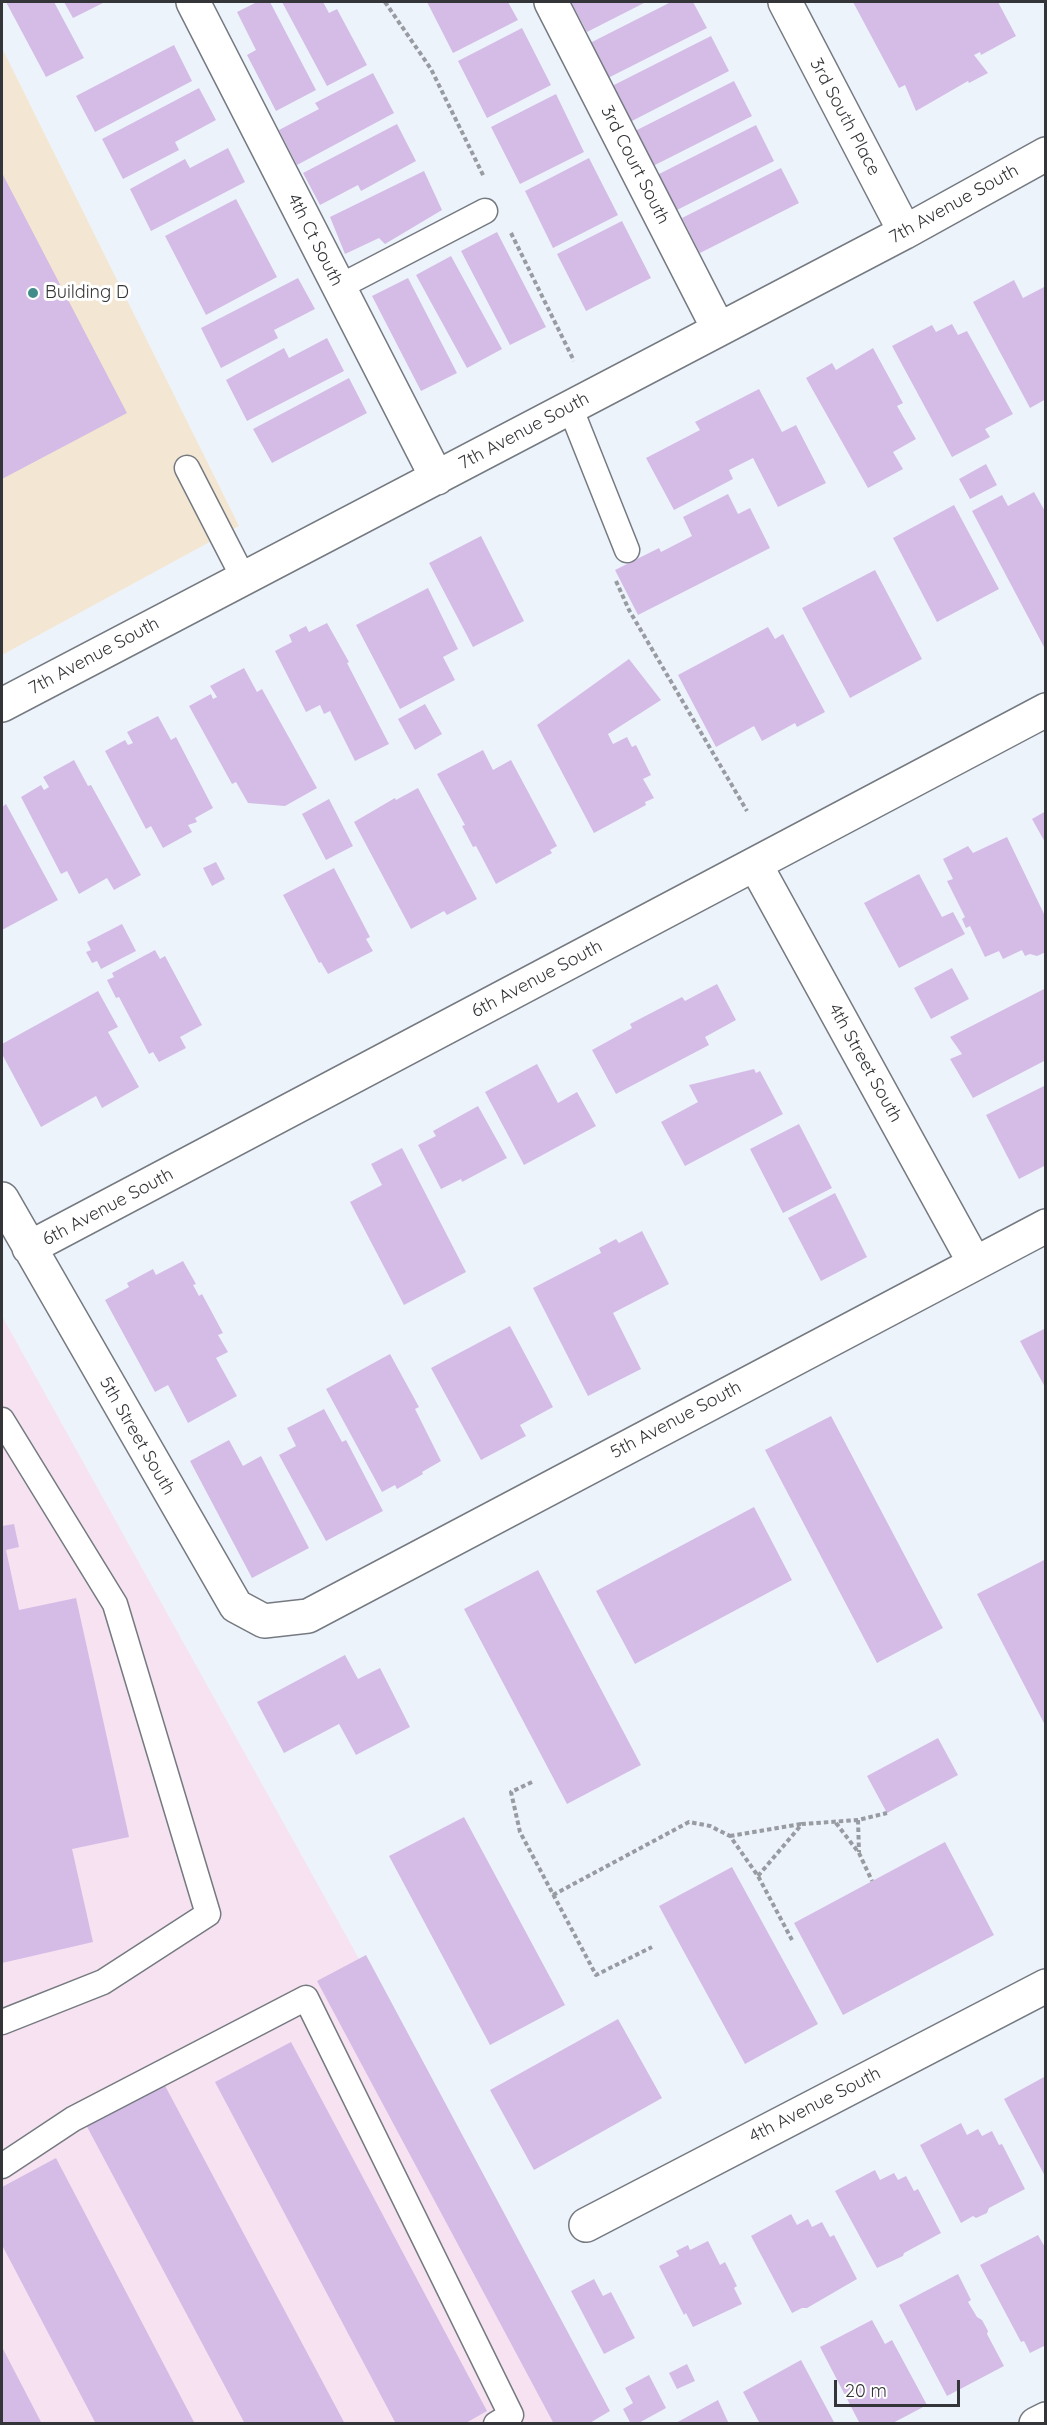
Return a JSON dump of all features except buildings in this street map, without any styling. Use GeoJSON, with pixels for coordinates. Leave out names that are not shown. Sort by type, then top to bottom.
{"type":"FeatureCollection","features":[{"type":"Feature","properties":{"kind":"street","name":"4th Ct South"},"geometry":{"type":"LineString","coordinates":[[193,2],[437,478]]}},
{"type":"Feature","properties":{"kind":"street","name":"3rd Court South"},"geometry":{"type":"LineString","coordinates":[[551,2],[718,328]]}},
{"type":"Feature","properties":{"kind":"street","name":"3rd South Place"},"geometry":{"type":"LineString","coordinates":[[785,2],[905,232]]}},
{"type":"Feature","properties":{"kind":"street","name":"7th Avenue South"},"geometry":{"type":"LineString","coordinates":[[2,705],[905,232],[1046,154]]}},
{"type":"Feature","properties":{"kind":"street","name":"6th Avenue South"},"geometry":{"type":"LineString","coordinates":[[29,1248],[1046,710]]}},
{"type":"Feature","properties":{"kind":"street","name":"4th Street South"},"geometry":{"type":"LineString","coordinates":[[755,864],[974,1262]]}},
{"type":"Feature","properties":{"kind":"street","name":"5th Street South"},"geometry":{"type":"LineString","coordinates":[[2,1199],[236,1606],[264,1621],[308,1616]]}},
{"type":"Feature","properties":{"kind":"street","name":"5th Avenue South"},"geometry":{"type":"LineString","coordinates":[[308,1616],[974,1262],[1046,1226]]}},
{"type":"Feature","properties":{"kind":"street","name":"4th Avenue South"},"geometry":{"type":"LineString","coordinates":[[586,2225],[1046,1986]]}},
{"type":"Feature","properties":{"kind":"street"},"geometry":{"type":"LineString","coordinates":[[1036,2424],[1046,2419]]}},
{"type":"Feature","properties":{"kind":"lane"},"geometry":{"type":"LineString","coordinates":[[339,287],[485,211]]}},
{"type":"Feature","properties":{"kind":"lane"},"geometry":{"type":"LineString","coordinates":[[570,407],[627,550]]}},
{"type":"Feature","properties":{"kind":"lane"},"geometry":{"type":"LineString","coordinates":[[187,468],[243,577]]}},
{"type":"Feature","properties":{"kind":"lane"},"geometry":{"type":"LineString","coordinates":[[2,1420],[115,1604],[208,1914],[103,1982],[2,2022]]}},
{"type":"Feature","properties":{"kind":"lane"},"geometry":{"type":"LineString","coordinates":[[2,2166],[73,2119],[306,1998],[511,2415],[496,2424]]}},
{"type":"Feature","properties":{"kind":"path"},"geometry":{"type":"LineString","coordinates":[[614,578],[630,610],[747,811]]}},
{"type":"Feature","properties":{"kind":"path"},"geometry":{"type":"LineString","coordinates":[[532,1782],[511,1792],[520,1832],[596,1975],[652,1947]]}},
{"type":"Feature","properties":{"kind":"path"},"geometry":{"type":"LineString","coordinates":[[730,1836],[802,1824],[858,1820],[887,1813]]}},
{"type":"Feature","properties":{"kind":"path"},"geometry":{"type":"LineString","coordinates":[[858,1820],[859,1853]]}},
{"type":"Feature","properties":{"kind":"path"},"geometry":{"type":"LineString","coordinates":[[553,1895],[689,1822],[710,1826],[730,1836],[758,1876],[792,1940]]}},
{"type":"Feature","properties":{"kind":"path"},"geometry":{"type":"LineString","coordinates":[[835,1822],[859,1853],[872,1881]]}},
{"type":"Feature","properties":{"kind":"path"},"geometry":{"type":"LineString","coordinates":[[758,1876],[802,1824]]}},
{"type":"Feature","properties":{"kind":"shaded area"},"geometry":{"type":"Polygon","coordinates":[[[2,48],[239,526],[2,655],[2,48]]]}},
{"type":"Feature","properties":{"kind":"shaded area"},"geometry":{"type":"Polygon","coordinates":[[[2,1316],[604,2400],[560,2423],[2,2423],[2,1316]]]}},
{"type":"Feature","properties":{"kind":"place","name":"Building D"},"geometry":{"type":"Point","coordinates":[33,293]}}]}
